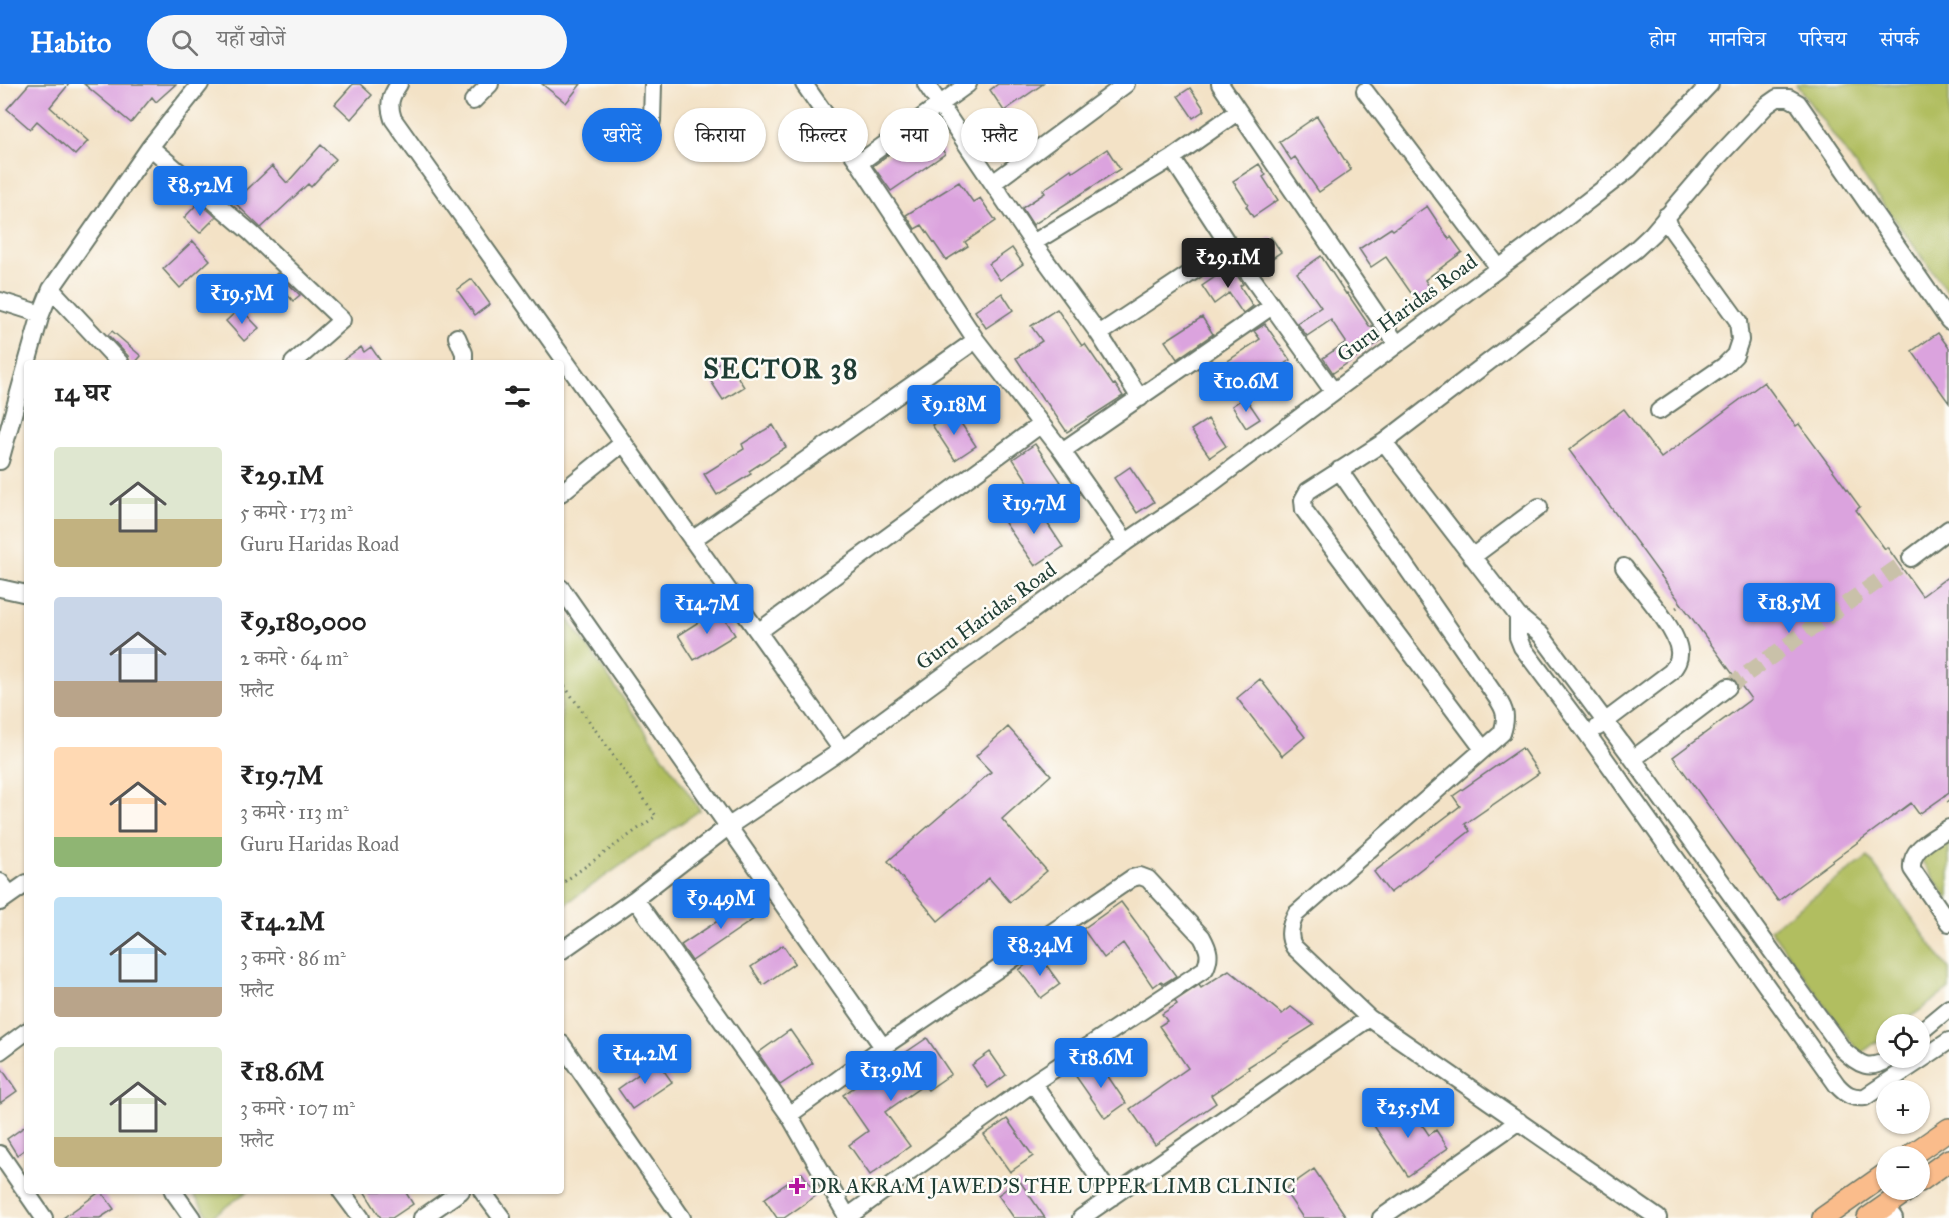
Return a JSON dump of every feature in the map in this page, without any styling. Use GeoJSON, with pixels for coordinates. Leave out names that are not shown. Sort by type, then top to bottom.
{"type":"FeatureCollection","features":[{"type":"Feature","properties":{"kind":"main road"},"geometry":{"type":"LineString","coordinates":[[1924,1146],[1949,1129]]}},
{"type":"Feature","properties":{"kind":"main road"},"geometry":{"type":"LineString","coordinates":[[1930,1174],[1949,1160]]}},
{"type":"Feature","properties":{"kind":"main road"},"geometry":{"type":"LineString","coordinates":[[1822,1218],[1876,1181]]}},
{"type":"Feature","properties":{"kind":"main road"},"geometry":{"type":"LineString","coordinates":[[1868,1218],[1889,1212],[1899,1200]]}},
{"type":"Feature","properties":{"kind":"street"},"geometry":{"type":"LineString","coordinates":[[28,360],[41,314],[51,289],[150,147],[200,84]]}},
{"type":"Feature","properties":{"kind":"street"},"geometry":{"type":"LineString","coordinates":[[399,84],[389,101],[393,119],[842,750]]}},
{"type":"Feature","properties":{"kind":"street"},"geometry":{"type":"LineString","coordinates":[[473,101],[490,84]]}},
{"type":"Feature","properties":{"kind":"street"},"geometry":{"type":"LineString","coordinates":[[652,108],[653,84]]}},
{"type":"Feature","properties":{"kind":"street"},"geometry":{"type":"LineString","coordinates":[[804,84],[976,340],[1062,451],[1126,542]]}},
{"type":"Feature","properties":{"kind":"street"},"geometry":{"type":"LineString","coordinates":[[926,84],[1033,243],[1100,333],[1140,398]]}},
{"type":"Feature","properties":{"kind":"street"},"geometry":{"type":"LineString","coordinates":[[859,163],[968,84]]}},
{"type":"Feature","properties":{"kind":"street"},"geometry":{"type":"LineString","coordinates":[[1220,84],[1397,344]]}},
{"type":"Feature","properties":{"kind":"street","name":"Guru Haridas Road"},"geometry":{"type":"LineString","coordinates":[[564,949],[635,899],[729,826],[842,750],[1126,542],[1204,489],[1499,268],[1629,169],[1710,84]]}},
{"type":"Feature","properties":{"kind":"street"},"geometry":{"type":"LineString","coordinates":[[993,183],[1121,85]]}},
{"type":"Feature","properties":{"kind":"street"},"geometry":{"type":"LineString","coordinates":[[1365,91],[1499,268]]}},
{"type":"Feature","properties":{"kind":"street"},"geometry":{"type":"LineString","coordinates":[[1483,749],[1304,510],[1303,500],[1308,491],[1384,442],[1636,249],[1767,105],[1777,98],[1789,98],[1798,103],[1949,321]]}},
{"type":"Feature","properties":{"kind":"street"},"geometry":{"type":"LineString","coordinates":[[1033,243],[1172,158],[1238,112]]}},
{"type":"Feature","properties":{"kind":"street"},"geometry":{"type":"LineString","coordinates":[[150,147],[251,233],[342,320],[296,360]]}},
{"type":"Feature","properties":{"kind":"street"},"geometry":{"type":"LineString","coordinates":[[1172,158],[1230,247],[1333,391]]}},
{"type":"Feature","properties":{"kind":"street"},"geometry":{"type":"LineString","coordinates":[[1659,411],[1724,366],[1735,355],[1740,340],[1738,321],[1670,227],[1666,216]]}},
{"type":"Feature","properties":{"kind":"street"},"geometry":{"type":"LineString","coordinates":[[1100,333],[1230,247]]}},
{"type":"Feature","properties":{"kind":"street"},"geometry":{"type":"LineString","coordinates":[[51,289],[117,360]]}},
{"type":"Feature","properties":{"kind":"street"},"geometry":{"type":"LineString","coordinates":[[0,301],[41,314]]}},
{"type":"Feature","properties":{"kind":"street"},"geometry":{"type":"LineString","coordinates":[[1062,451],[1272,306]]}},
{"type":"Feature","properties":{"kind":"street"},"geometry":{"type":"LineString","coordinates":[[457,337],[464,353],[464,360]]}},
{"type":"Feature","properties":{"kind":"street"},"geometry":{"type":"LineString","coordinates":[[692,540],[976,340]]}},
{"type":"Feature","properties":{"kind":"street"},"geometry":{"type":"LineString","coordinates":[[0,461],[4,429],[24,372]]}},
{"type":"Feature","properties":{"kind":"street"},"geometry":{"type":"LineString","coordinates":[[758,632],[1040,425]]}},
{"type":"Feature","properties":{"kind":"street"},"geometry":{"type":"LineString","coordinates":[[1384,442],[1518,616],[1541,635],[1843,1050],[1865,1066],[1876,1066]]}},
{"type":"Feature","properties":{"kind":"street"},"geometry":{"type":"LineString","coordinates":[[564,491],[623,443]]}},
{"type":"Feature","properties":{"kind":"street"},"geometry":{"type":"LineString","coordinates":[[1339,470],[1505,710],[1506,722],[1502,733],[1296,914],[1291,924],[1290,940],[1294,947],[1369,1018],[1658,1218]]}},
{"type":"Feature","properties":{"kind":"street"},"geometry":{"type":"LineString","coordinates":[[1472,557],[1539,507]]}},
{"type":"Feature","properties":{"kind":"street"},"geometry":{"type":"LineString","coordinates":[[1911,558],[1949,529]]}},
{"type":"Feature","properties":{"kind":"street"},"geometry":{"type":"LineString","coordinates":[[1588,735],[1671,672],[1678,662],[1679,651],[1674,633],[1624,567]]}},
{"type":"Feature","properties":{"kind":"street"},"geometry":{"type":"LineString","coordinates":[[0,588],[24,593]]}},
{"type":"Feature","properties":{"kind":"street"},"geometry":{"type":"LineString","coordinates":[[564,592],[883,1047]]}},
{"type":"Feature","properties":{"kind":"street"},"geometry":{"type":"LineString","coordinates":[[1518,616],[1518,637],[1522,646],[1846,1095],[1856,1098],[1865,1097],[1949,1041]]}},
{"type":"Feature","properties":{"kind":"street"},"geometry":{"type":"LineString","coordinates":[[1633,759],[1728,687]]}},
{"type":"Feature","properties":{"kind":"street"},"geometry":{"type":"LineString","coordinates":[[1949,828],[1914,852],[1911,861],[1912,869],[1949,923]]}},
{"type":"Feature","properties":{"kind":"street"},"geometry":{"type":"LineString","coordinates":[[635,899],[789,1115],[847,1218],[1033,1083],[1205,969],[1210,958],[1208,948],[1202,937],[1148,879],[1140,876],[1132,878],[883,1047],[789,1115]]}},
{"type":"Feature","properties":{"kind":"street"},"geometry":{"type":"LineString","coordinates":[[3,893],[24,884]]}},
{"type":"Feature","properties":{"kind":"street"},"geometry":{"type":"LineString","coordinates":[[1930,1024],[1949,1008]]}},
{"type":"Feature","properties":{"kind":"street"},"geometry":{"type":"LineString","coordinates":[[1081,1218],[1369,1018]]}},
{"type":"Feature","properties":{"kind":"street"},"geometry":{"type":"LineString","coordinates":[[0,1051],[24,1033]]}},
{"type":"Feature","properties":{"kind":"street"},"geometry":{"type":"LineString","coordinates":[[564,1047],[682,1218]]}},
{"type":"Feature","properties":{"kind":"street"},"geometry":{"type":"LineString","coordinates":[[1033,1083],[1112,1197]]}},
{"type":"Feature","properties":{"kind":"street"},"geometry":{"type":"LineString","coordinates":[[1381,1218],[1519,1121]]}},
{"type":"Feature","properties":{"kind":"street"},"geometry":{"type":"LineString","coordinates":[[0,1154],[24,1189]]}},
{"type":"Feature","properties":{"kind":"street"},"geometry":{"type":"LineString","coordinates":[[28,1194],[44,1218]]}},
{"type":"Feature","properties":{"kind":"street"},"geometry":{"type":"LineString","coordinates":[[175,1194],[192,1218]]}},
{"type":"Feature","properties":{"kind":"street"},"geometry":{"type":"LineString","coordinates":[[343,1194],[361,1218]]}},
{"type":"Feature","properties":{"kind":"street"},"geometry":{"type":"LineString","coordinates":[[422,1218],[457,1194]]}},
{"type":"Feature","properties":{"kind":"street"},"geometry":{"type":"LineString","coordinates":[[484,1194],[502,1218]]}},
{"type":"Feature","properties":{"kind":"path"},"geometry":{"type":"LineString","coordinates":[[564,685],[656,816],[564,882]]}},
{"type":"Feature","properties":{"kind":"path"},"geometry":{"type":"LineString","coordinates":[[1944,796],[1949,802]]}},
{"type":"Feature","properties":{"kind":"green space"},"geometry":{"type":"Polygon","coordinates":[[[1796,84],[1949,84],[1949,294],[1796,84]]]}},
{"type":"Feature","properties":{"kind":"green space"},"geometry":{"type":"Polygon","coordinates":[[[564,612],[700,810],[564,905],[564,612]]]}},
{"type":"Feature","properties":{"kind":"green space"},"geometry":{"type":"Polygon","coordinates":[[[1949,836],[1949,900],[1919,857],[1949,836]]]}},
{"type":"Feature","properties":{"kind":"green space"},"geometry":{"type":"Polygon","coordinates":[[[1868,857],[1949,969],[1949,989],[1915,1014],[1876,1014],[1876,1042],[1860,1054],[1770,929],[1868,857]]]}},
{"type":"Feature","properties":{"kind":"green space"},"geometry":{"type":"Polygon","coordinates":[[[193,1194],[244,1194],[210,1218],[193,1194]]]}},
{"type":"Feature","properties":{"kind":"building"},"geometry":{"type":"Polygon","coordinates":[[[29,84],[69,84],[50,107],[88,141],[75,155],[37,121],[30,129],[7,109],[29,84]]]}},
{"type":"Feature","properties":{"kind":"building"},"geometry":{"type":"Polygon","coordinates":[[[84,84],[176,84],[156,102],[152,97],[131,123],[84,84]]]}},
{"type":"Feature","properties":{"kind":"building"},"geometry":{"type":"Polygon","coordinates":[[[353,84],[360,84],[372,95],[351,119],[335,104],[353,84]]]}},
{"type":"Feature","properties":{"kind":"building"},"geometry":{"type":"Polygon","coordinates":[[[542,84],[581,84],[566,103],[542,84]]]}},
{"type":"Feature","properties":{"kind":"building"},"geometry":{"type":"Polygon","coordinates":[[[998,84],[1043,84],[1008,108],[1002,108],[990,90],[998,84]]]}},
{"type":"Feature","properties":{"kind":"building"},"geometry":{"type":"Polygon","coordinates":[[[1190,88],[1205,110],[1193,118],[1178,96],[1190,88]]]}},
{"type":"Feature","properties":{"kind":"building"},"geometry":{"type":"Polygon","coordinates":[[[1317,116],[1351,170],[1319,192],[1295,157],[1291,160],[1279,142],[1317,116]]]}},
{"type":"Feature","properties":{"kind":"building"},"geometry":{"type":"Polygon","coordinates":[[[321,145],[336,159],[311,187],[308,184],[261,228],[234,202],[272,166],[287,183],[321,145]]]}},
{"type":"Feature","properties":{"kind":"building"},"geometry":{"type":"Polygon","coordinates":[[[1107,149],[1120,169],[1033,225],[1022,208],[1045,193],[1043,190],[1058,178],[1071,169],[1073,172],[1107,149]]]}},
{"type":"Feature","properties":{"kind":"building"},"geometry":{"type":"Polygon","coordinates":[[[880,161],[933,162],[891,191],[873,166],[880,161]]]}},
{"type":"Feature","properties":{"kind":"building"},"geometry":{"type":"Polygon","coordinates":[[[1259,164],[1266,175],[1263,177],[1278,200],[1253,217],[1246,206],[1248,204],[1233,181],[1259,164]]]}},
{"type":"Feature","properties":{"kind":"building"},"geometry":{"type":"Polygon","coordinates":[[[959,182],[973,202],[980,198],[996,221],[965,242],[968,246],[946,260],[922,225],[915,229],[906,215],[959,182]]]}},
{"type":"Feature","properties":{"kind":"building"},"geometry":{"type":"Polygon","coordinates":[[[199,202],[216,217],[200,233],[184,218],[199,202]]]}},
{"type":"Feature","properties":{"kind":"building"},"geometry":{"type":"Polygon","coordinates":[[[1427,206],[1449,239],[1451,237],[1462,252],[1425,280],[1435,296],[1420,306],[1386,257],[1371,267],[1359,249],[1391,228],[1393,230],[1427,206]]]}},
{"type":"Feature","properties":{"kind":"building"},"geometry":{"type":"Polygon","coordinates":[[[1271,237],[1281,252],[1258,268],[1247,253],[1271,237]]]}},
{"type":"Feature","properties":{"kind":"building"},"geometry":{"type":"Polygon","coordinates":[[[193,241],[210,260],[180,288],[163,269],[193,241]]]}},
{"type":"Feature","properties":{"kind":"building"},"geometry":{"type":"Polygon","coordinates":[[[1012,248],[1023,264],[1000,280],[989,264],[1012,248]]]}},
{"type":"Feature","properties":{"kind":"building"},"geometry":{"type":"Polygon","coordinates":[[[1321,256],[1381,340],[1333,373],[1323,358],[1346,342],[1331,320],[1307,336],[1297,323],[1321,307],[1297,273],[1321,256]]]}},
{"type":"Feature","properties":{"kind":"building"},"geometry":{"type":"Polygon","coordinates":[[[1231,266],[1243,284],[1240,286],[1253,306],[1243,314],[1229,293],[1214,304],[1202,286],[1231,266]]]}},
{"type":"Feature","properties":{"kind":"building"},"geometry":{"type":"Polygon","coordinates":[[[277,273],[300,295],[293,301],[272,278],[277,273]]]}},
{"type":"Feature","properties":{"kind":"building"},"geometry":{"type":"Polygon","coordinates":[[[472,279],[490,304],[475,315],[457,290],[472,279]]]}},
{"type":"Feature","properties":{"kind":"building"},"geometry":{"type":"Polygon","coordinates":[[[1002,293],[1013,310],[986,328],[975,311],[1002,293]]]}},
{"type":"Feature","properties":{"kind":"building"},"geometry":{"type":"Polygon","coordinates":[[[240,308],[259,328],[244,341],[226,321],[240,308]]]}},
{"type":"Feature","properties":{"kind":"building"},"geometry":{"type":"Polygon","coordinates":[[[1057,309],[1082,346],[1085,344],[1123,396],[1067,432],[1016,358],[1042,341],[1031,326],[1057,309]]]}},
{"type":"Feature","properties":{"kind":"building"},"geometry":{"type":"Polygon","coordinates":[[[1202,317],[1213,334],[1177,359],[1165,341],[1202,317]]]}},
{"type":"Feature","properties":{"kind":"building"},"geometry":{"type":"Polygon","coordinates":[[[1265,324],[1290,360],[1275,370],[1272,366],[1238,389],[1222,365],[1260,339],[1254,331],[1265,324]]]}},
{"type":"Feature","properties":{"kind":"building"},"geometry":{"type":"Polygon","coordinates":[[[112,331],[141,356],[138,360],[129,360],[108,335],[112,331]]]}},
{"type":"Feature","properties":{"kind":"building"},"geometry":{"type":"Polygon","coordinates":[[[1938,333],[1949,348],[1949,403],[1912,351],[1938,333]]]}},
{"type":"Feature","properties":{"kind":"building"},"geometry":{"type":"Polygon","coordinates":[[[361,347],[364,352],[371,347],[380,360],[343,360],[361,347]]]}},
{"type":"Feature","properties":{"kind":"building"},"geometry":{"type":"Polygon","coordinates":[[[726,358],[744,387],[723,400],[705,372],[726,358]]]}},
{"type":"Feature","properties":{"kind":"building"},"geometry":{"type":"Polygon","coordinates":[[[1764,382],[1796,426],[1799,424],[1860,507],[1856,510],[1885,549],[1887,547],[1922,596],[1949,576],[1949,793],[1919,814],[1911,803],[1778,901],[1673,757],[1751,699],[1569,450],[1624,409],[1661,458],[1764,382]]]}},
{"type":"Feature","properties":{"kind":"building"},"geometry":{"type":"Polygon","coordinates":[[[1245,397],[1260,419],[1246,428],[1232,406],[1245,397]]]}},
{"type":"Feature","properties":{"kind":"building"},"geometry":{"type":"Polygon","coordinates":[[[953,411],[976,446],[955,460],[932,425],[953,411]]]}},
{"type":"Feature","properties":{"kind":"building"},"geometry":{"type":"Polygon","coordinates":[[[1208,419],[1226,446],[1210,457],[1191,430],[1208,419]]]}},
{"type":"Feature","properties":{"kind":"building"},"geometry":{"type":"Polygon","coordinates":[[[773,425],[786,447],[749,471],[751,474],[717,495],[704,474],[744,449],[742,444],[773,425]]]}},
{"type":"Feature","properties":{"kind":"building"},"geometry":{"type":"Polygon","coordinates":[[[1035,444],[1061,482],[1038,497],[1013,459],[1035,444]]]}},
{"type":"Feature","properties":{"kind":"building"},"geometry":{"type":"Polygon","coordinates":[[[1130,467],[1154,502],[1137,513],[1114,478],[1130,467]]]}},
{"type":"Feature","properties":{"kind":"building"},"geometry":{"type":"Polygon","coordinates":[[[1034,503],[1063,547],[1035,566],[1005,523],[1034,503]]]}},
{"type":"Feature","properties":{"kind":"building"},"geometry":{"type":"Polygon","coordinates":[[[719,609],[735,635],[694,660],[678,635],[719,609]]]}},
{"type":"Feature","properties":{"kind":"building"},"geometry":{"type":"Polygon","coordinates":[[[1260,679],[1305,737],[1282,756],[1237,698],[1260,679]]]}},
{"type":"Feature","properties":{"kind":"building"},"geometry":{"type":"Polygon","coordinates":[[[1008,727],[1051,775],[1002,819],[1047,871],[1010,902],[989,878],[938,921],[888,861],[991,772],[976,756],[1008,727]]]}},
{"type":"Feature","properties":{"kind":"building"},"geometry":{"type":"Polygon","coordinates":[[[1522,748],[1539,773],[1465,824],[1470,831],[1390,893],[1374,872],[1460,806],[1453,796],[1522,748]]]}},
{"type":"Feature","properties":{"kind":"building"},"geometry":{"type":"Polygon","coordinates":[[[751,899],[761,914],[692,961],[681,945],[751,899]]]}},
{"type":"Feature","properties":{"kind":"building"},"geometry":{"type":"Polygon","coordinates":[[[1121,902],[1176,976],[1163,984],[1161,981],[1153,987],[1123,943],[1104,958],[1083,929],[1121,902]]]}},
{"type":"Feature","properties":{"kind":"building"},"geometry":{"type":"Polygon","coordinates":[[[783,945],[795,963],[763,985],[751,967],[783,945]]]}},
{"type":"Feature","properties":{"kind":"building"},"geometry":{"type":"Polygon","coordinates":[[[1039,955],[1060,984],[1041,998],[1019,970],[1039,955]]]}},
{"type":"Feature","properties":{"kind":"building"},"geometry":{"type":"Polygon","coordinates":[[[1229,970],[1282,1014],[1291,1007],[1314,1025],[1248,1067],[1249,1069],[1211,1095],[1216,1103],[1155,1145],[1130,1109],[1188,1068],[1159,1026],[1167,1021],[1162,1014],[1177,1004],[1175,1001],[1199,985],[1201,988],[1229,970]]]}},
{"type":"Feature","properties":{"kind":"building"},"geometry":{"type":"Polygon","coordinates":[[[790,1030],[813,1063],[780,1085],[758,1053],[790,1030]]]}},
{"type":"Feature","properties":{"kind":"building"},"geometry":{"type":"Polygon","coordinates":[[[927,1038],[951,1074],[928,1090],[924,1085],[885,1112],[910,1146],[870,1175],[849,1145],[868,1131],[843,1095],[927,1038]]]}},
{"type":"Feature","properties":{"kind":"building"},"geometry":{"type":"Polygon","coordinates":[[[990,1052],[1006,1075],[988,1088],[972,1065],[990,1052]]]}},
{"type":"Feature","properties":{"kind":"building"},"geometry":{"type":"Polygon","coordinates":[[[1097,1060],[1126,1103],[1105,1118],[1075,1075],[1097,1060]]]}},
{"type":"Feature","properties":{"kind":"building"},"geometry":{"type":"Polygon","coordinates":[[[657,1061],[672,1082],[632,1109],[618,1089],[657,1061]]]}},
{"type":"Feature","properties":{"kind":"building"},"geometry":{"type":"Polygon","coordinates":[[[0,1066],[17,1091],[0,1103],[0,1066]]]}},
{"type":"Feature","properties":{"kind":"building"},"geometry":{"type":"Polygon","coordinates":[[[1395,1103],[1403,1115],[1407,1112],[1412,1120],[1417,1117],[1429,1135],[1436,1130],[1448,1148],[1408,1176],[1370,1120],[1395,1103]]]}},
{"type":"Feature","properties":{"kind":"building"},"geometry":{"type":"Polygon","coordinates":[[[1007,1119],[1033,1156],[1010,1172],[984,1135],[1007,1119]]]}},
{"type":"Feature","properties":{"kind":"building"},"geometry":{"type":"Polygon","coordinates":[[[24,1127],[24,1150],[17,1155],[7,1139],[24,1127]]]}},
{"type":"Feature","properties":{"kind":"building"},"geometry":{"type":"Polygon","coordinates":[[[1314,1169],[1347,1218],[1303,1218],[1284,1190],[1314,1169]]]}},
{"type":"Feature","properties":{"kind":"building"},"geometry":{"type":"Polygon","coordinates":[[[802,1173],[817,1195],[784,1218],[777,1218],[764,1199],[802,1173]]]}},
{"type":"Feature","properties":{"kind":"building"},"geometry":{"type":"Polygon","coordinates":[[[1019,1180],[1045,1218],[1014,1218],[998,1195],[1019,1180]]]}},
{"type":"Feature","properties":{"kind":"building"},"geometry":{"type":"Polygon","coordinates":[[[97,1194],[103,1194],[114,1209],[100,1218],[63,1218],[97,1194]]]}},
{"type":"Feature","properties":{"kind":"building"},"geometry":{"type":"Polygon","coordinates":[[[366,1194],[407,1194],[413,1204],[392,1218],[381,1218],[366,1194]]]}},
{"type":"Feature","properties":{"kind":"tunnel"},"geometry":{"type":"LineString","coordinates":[[1728,687],[1911,558]]}},
{"type":"Feature","properties":{"kind":"place","name":"DR AKRAM JAWED'S THE UPPER LIMB CLINIC"},"geometry":{"type":"Point","coordinates":[797,1186]}},
{"type":"Feature","properties":{"kind":"district","name":"SECTOR 38"},"geometry":{"type":"Point","coordinates":[781,368]}}]}
